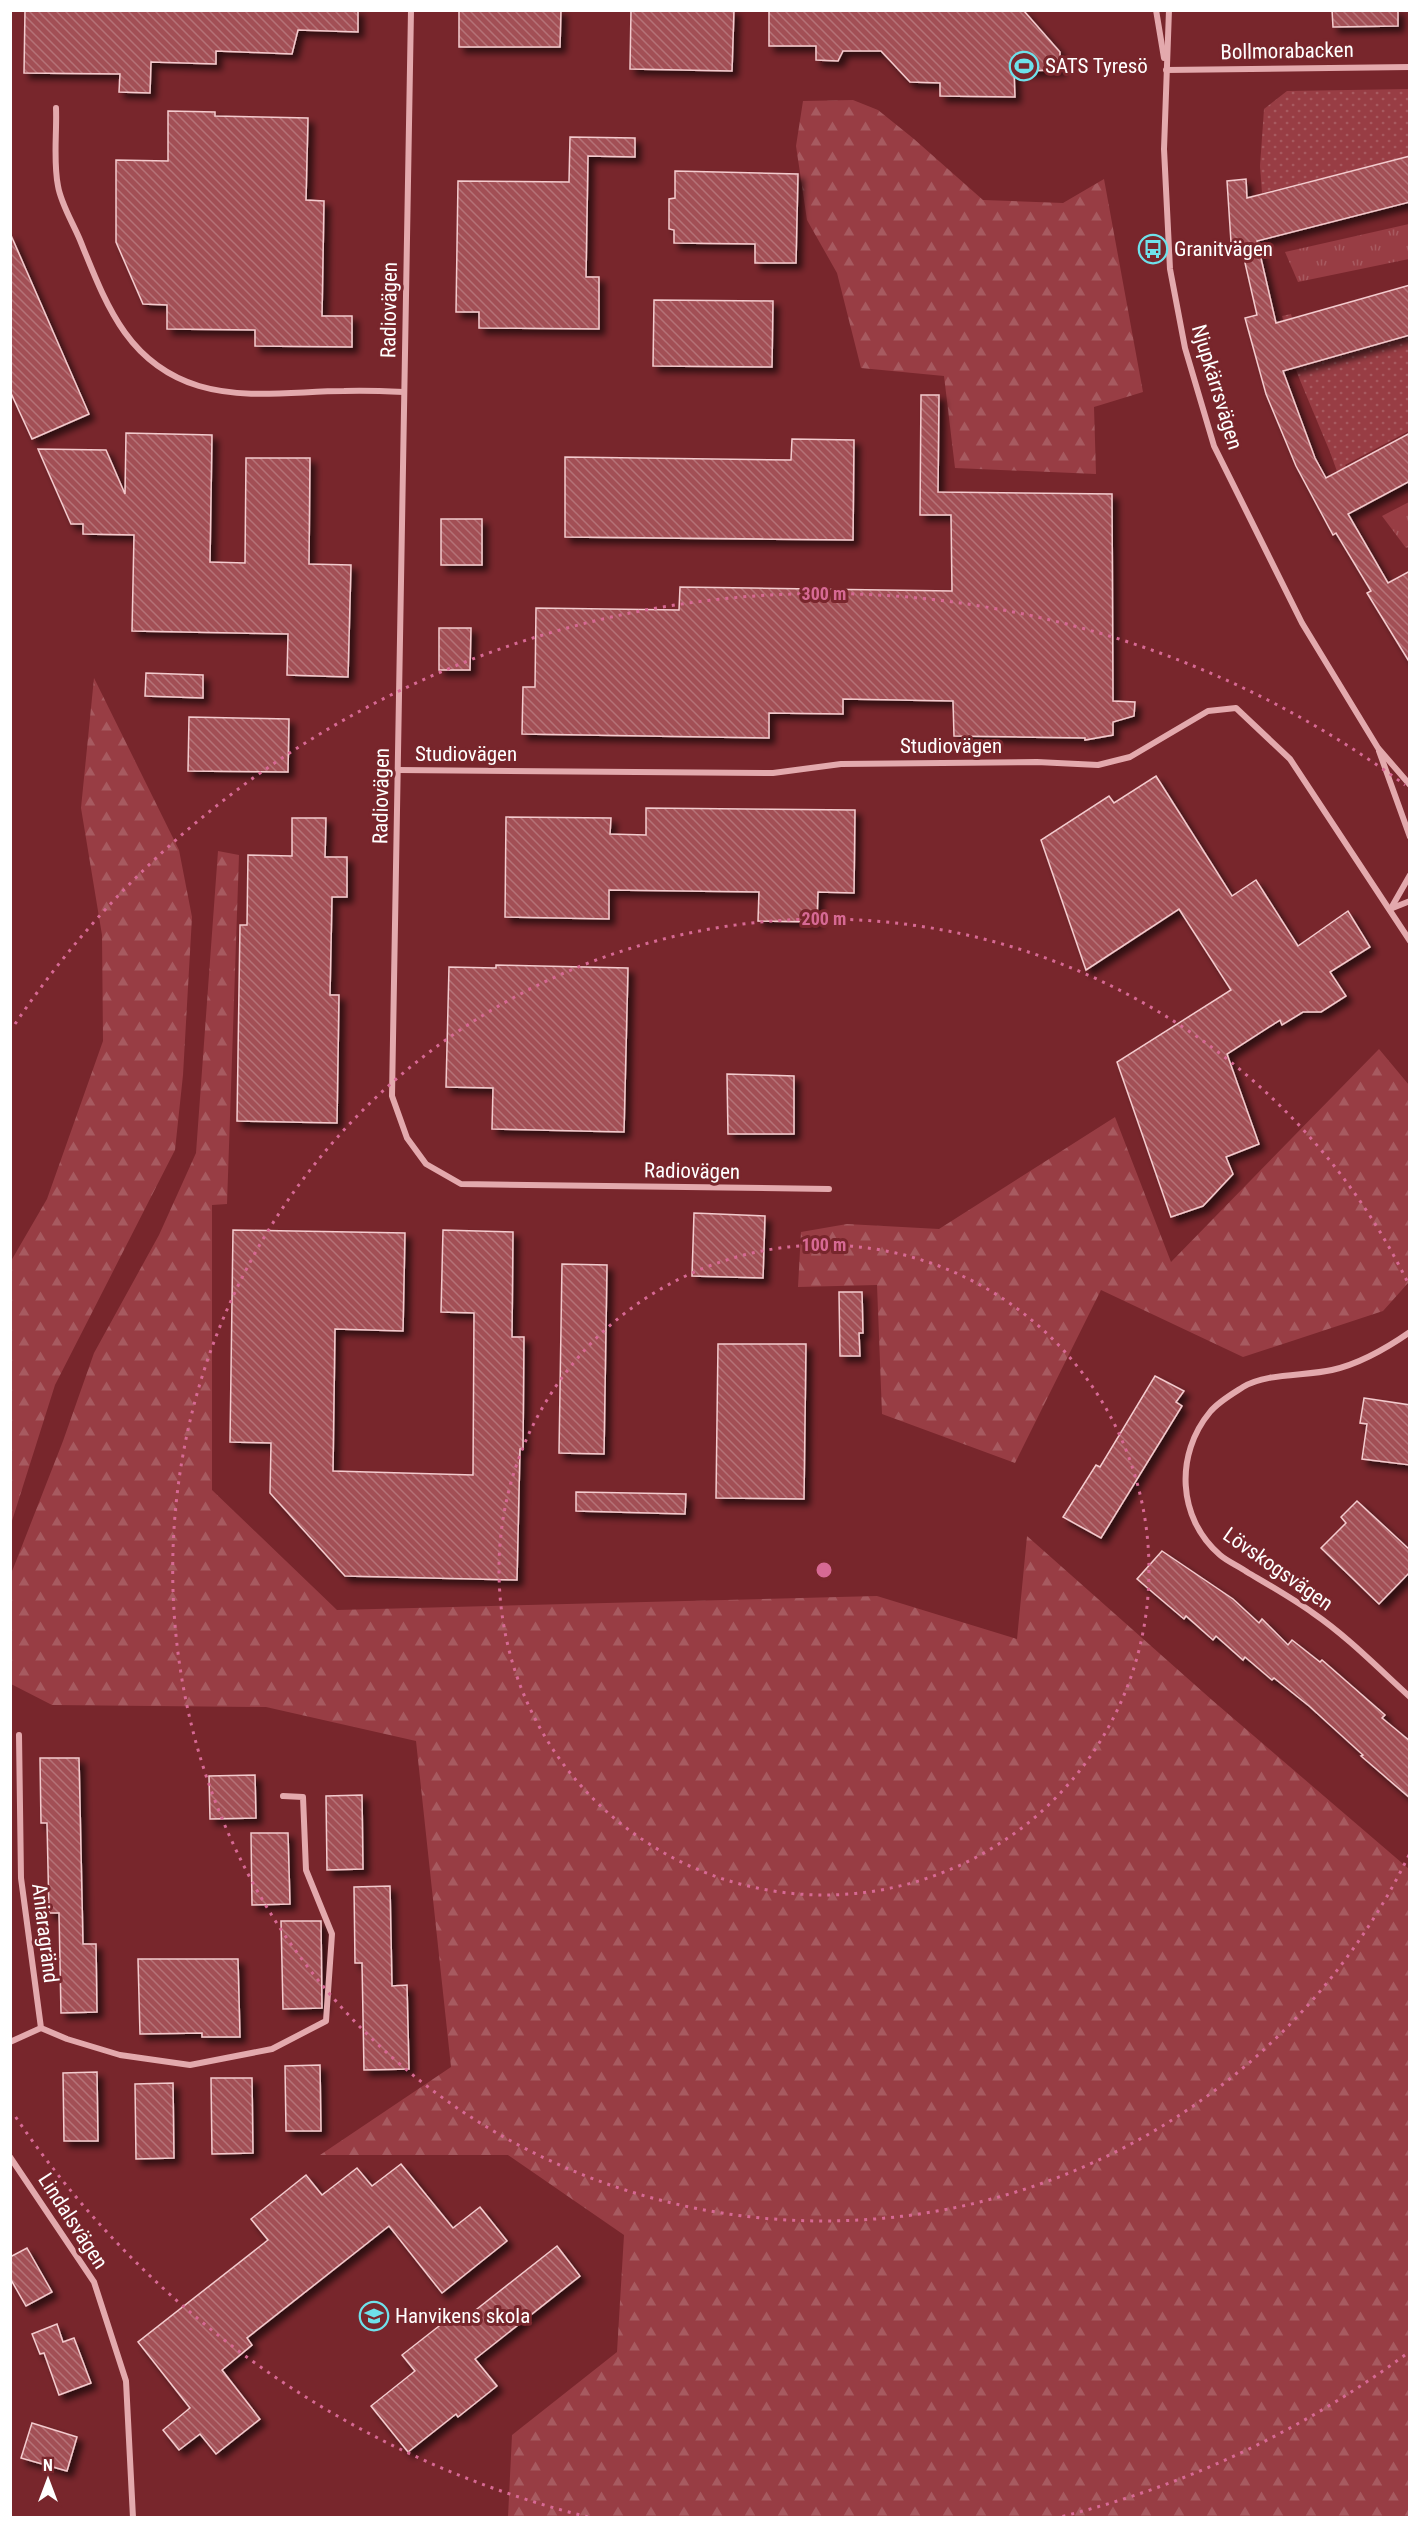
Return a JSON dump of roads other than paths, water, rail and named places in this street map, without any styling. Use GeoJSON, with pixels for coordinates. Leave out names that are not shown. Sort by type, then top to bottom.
{"type":"FeatureCollection","features":[{"type":"Feature","properties":{"kind":"street","name":"Radiovägen"},"geometry":{"type":"LineString","coordinates":[[411,10],[392,1096],[407,1138],[426,1164],[461,1184],[829,1189]]}},
{"type":"Feature","properties":{"kind":"street","name":"Njupkärrsvägen"},"geometry":{"type":"LineString","coordinates":[[1156,10],[1166,70]]}},
{"type":"Feature","properties":{"kind":"street","name":"Njupkärrsvägen"},"geometry":{"type":"LineString","coordinates":[[1169,10],[1164,149],[1170,269],[1185,348],[1214,446],[1302,623],[1378,748],[1410,784]]}},
{"type":"Feature","properties":{"kind":"street","name":"Bollmorabacken"},"geometry":{"type":"LineString","coordinates":[[1166,70],[1410,67]]}},
{"type":"Feature","properties":{"kind":"street"},"geometry":{"type":"LineString","coordinates":[[56,108],[58,186],[107,307],[123,333],[146,357],[175,376],[199,386],[229,392],[271,394],[344,391],[404,392]]}},
{"type":"Feature","properties":{"kind":"street","name":"Studiovägen"},"geometry":{"type":"LineString","coordinates":[[398,770],[773,773],[841,764],[1037,762],[1098,765],[1130,758],[1208,711],[1236,708],[1290,759],[1410,941]]}},
{"type":"Feature","properties":{"kind":"street","name":"Njupkärrsvägen"},"geometry":{"type":"LineString","coordinates":[[1378,748],[1410,837]]}},
{"type":"Feature","properties":{"kind":"street"},"geometry":{"type":"LineString","coordinates":[[1390,910],[1410,875]]}},
{"type":"Feature","properties":{"kind":"street"},"geometry":{"type":"LineString","coordinates":[[1390,910],[1410,901]]}},
{"type":"Feature","properties":{"kind":"street","name":"Lövskogsvägen"},"geometry":{"type":"LineString","coordinates":[[1410,1332],[1384,1349],[1334,1370],[1274,1378],[1245,1386],[1212,1410],[1199,1426],[1193,1439],[1185,1476],[1190,1513],[1200,1532],[1221,1555],[1314,1613],[1347,1639],[1410,1697]]}},
{"type":"Feature","properties":{"kind":"street","name":"Aniaragränd"},"geometry":{"type":"LineString","coordinates":[[19,1735],[21,1878],[41,2028]]}},
{"type":"Feature","properties":{"kind":"street"},"geometry":{"type":"LineString","coordinates":[[10,2042],[41,2028],[67,2039],[120,2055],[190,2065],[272,2049],[326,2021],[332,1934],[306,1870],[303,1797],[283,1796]]}},
{"type":"Feature","properties":{"kind":"street","name":"Lindalsvägen"},"geometry":{"type":"LineString","coordinates":[[10,2157],[94,2282],[126,2381],[133,2517]]}},
{"type":"Feature","properties":{"kind":"place","name":"SATS Tyresö"},"geometry":{"type":"Point","coordinates":[1024,66]}},
{"type":"Feature","properties":{"kind":"place","name":"Granitvägen"},"geometry":{"type":"Point","coordinates":[1153,249]}},
{"type":"Feature","properties":{"kind":"place","name":"Hanvikens skola"},"geometry":{"type":"Point","coordinates":[374,2316]}}]}
